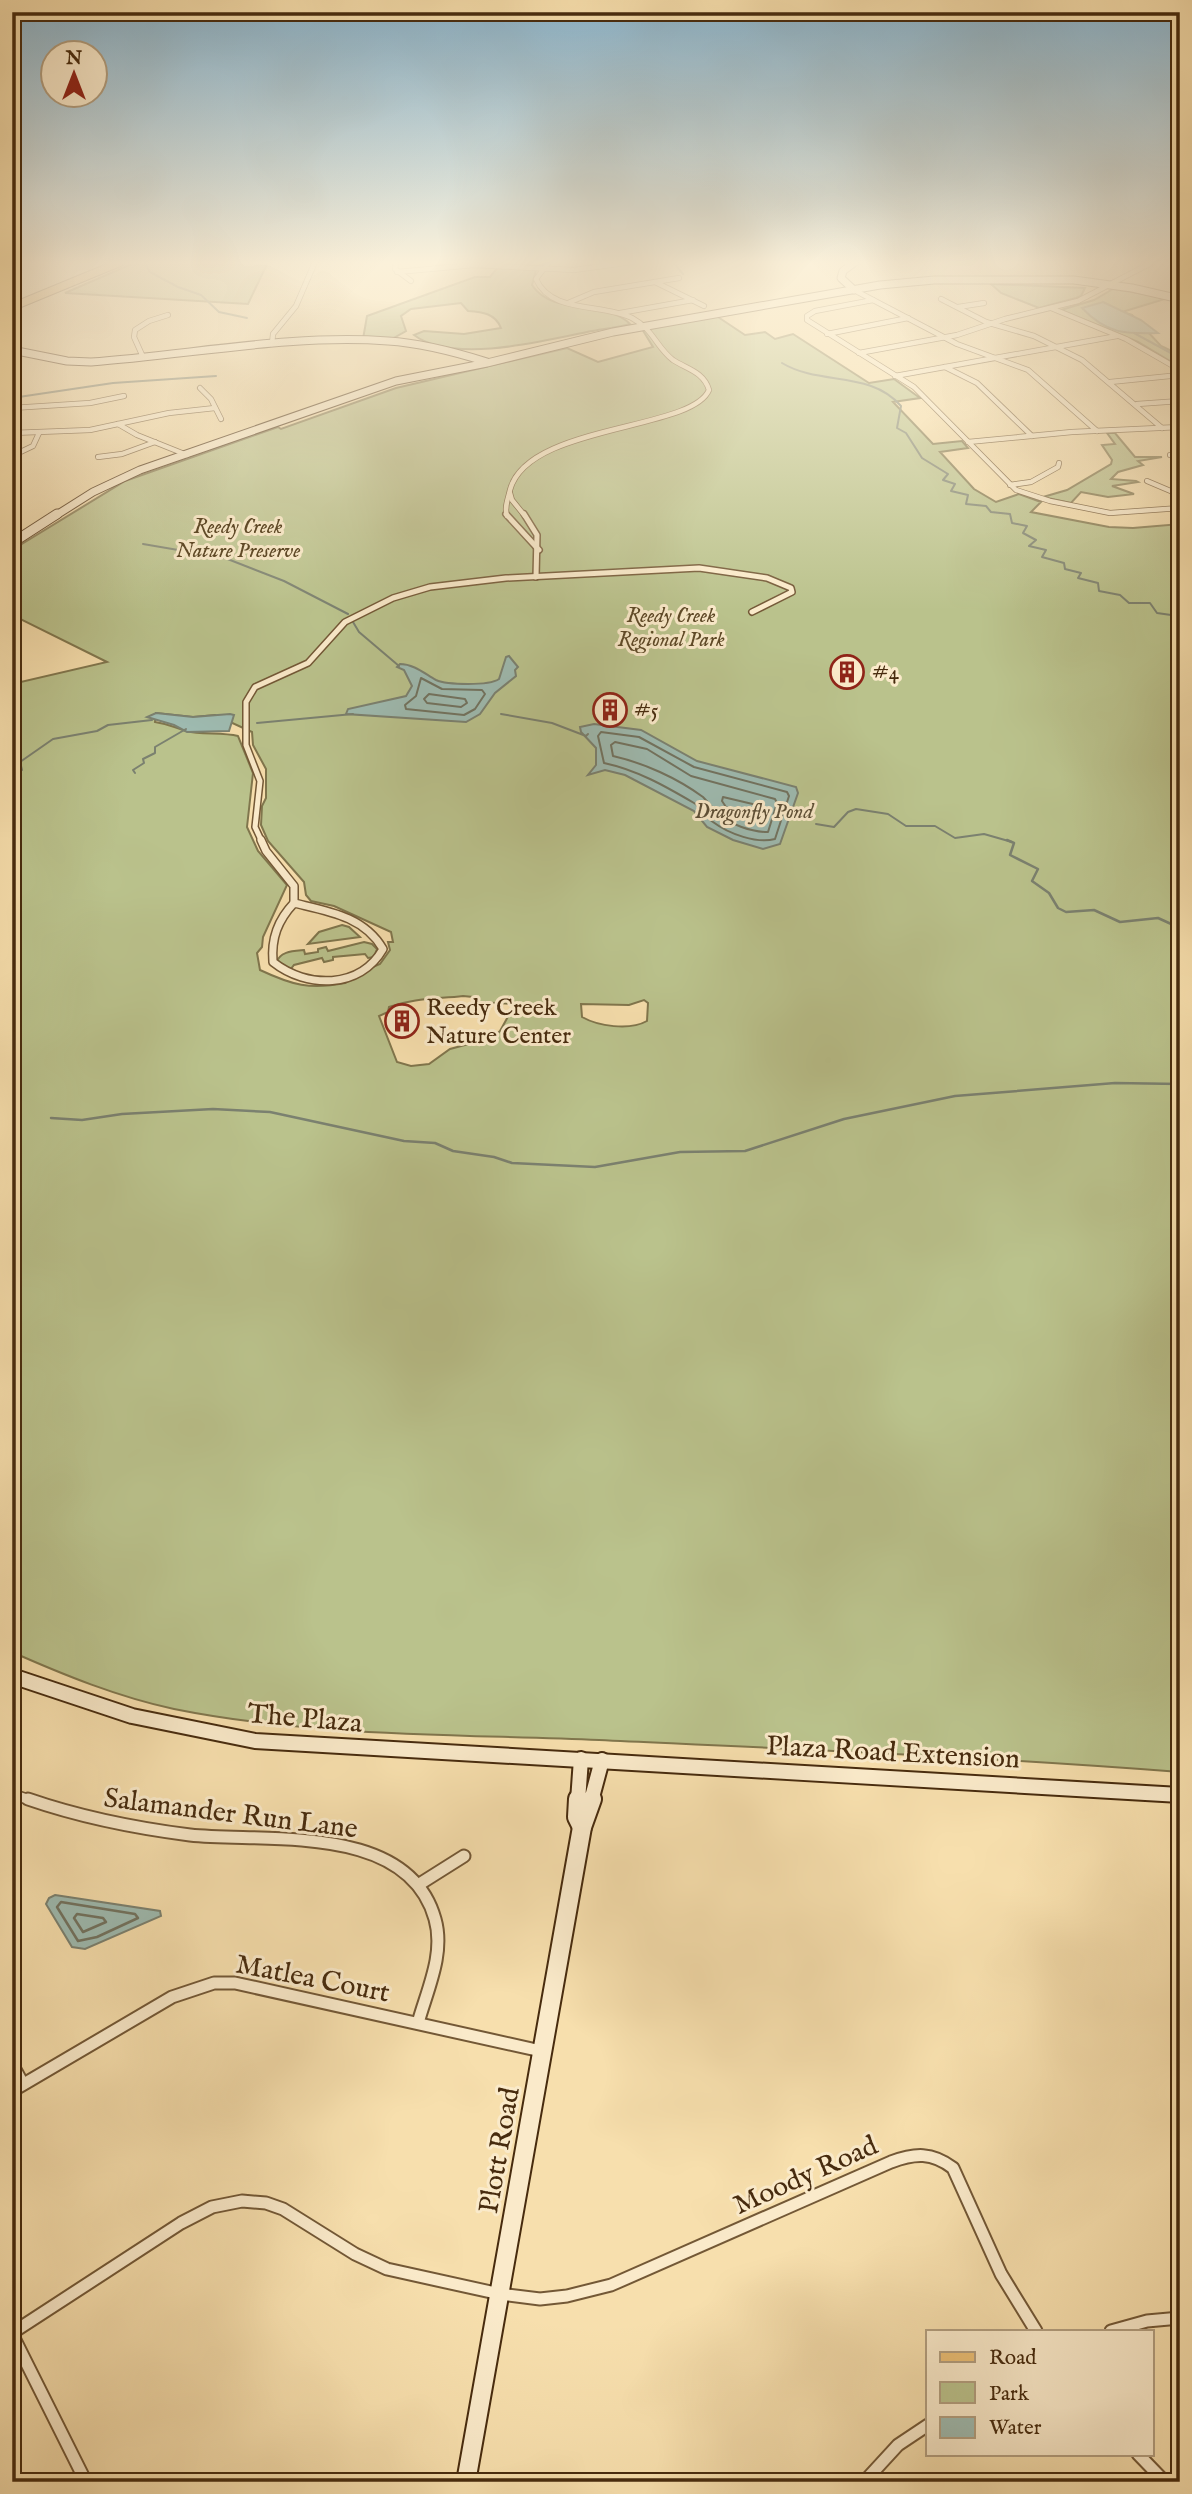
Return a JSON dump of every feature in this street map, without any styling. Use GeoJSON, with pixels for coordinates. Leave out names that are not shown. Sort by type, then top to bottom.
{"type":"FeatureCollection","features":[{"type":"Feature","properties":{"kind":"street"},"geometry":{"type":"LineString","coordinates":[[12,544],[105,486],[140,470],[409,378]]}},
{"type":"Feature","properties":{"kind":"street"},"geometry":{"type":"LineString","coordinates":[[539,550],[508,518],[505,511],[518,471],[540,455],[569,443],[686,408],[706,397],[709,390],[702,378]]}},
{"type":"Feature","properties":{"kind":"street"},"geometry":{"type":"LineString","coordinates":[[899,378],[914,387],[1009,485],[1038,498],[1110,513],[1180,508]]}},
{"type":"Feature","properties":{"kind":"street"},"geometry":{"type":"LineString","coordinates":[[968,378],[977,383],[1032,436]]}},
{"type":"Feature","properties":{"kind":"street"},"geometry":{"type":"LineString","coordinates":[[1040,378],[1097,431]]}},
{"type":"Feature","properties":{"kind":"street"},"geometry":{"type":"LineString","coordinates":[[1105,378],[1162,428]]}},
{"type":"Feature","properties":{"kind":"street"},"geometry":{"type":"LineString","coordinates":[[1110,382],[1138,378]]}},
{"type":"Feature","properties":{"kind":"street"},"geometry":{"type":"LineString","coordinates":[[200,388],[206,391],[221,419]]}},
{"type":"Feature","properties":{"kind":"street"},"geometry":{"type":"LineString","coordinates":[[12,408],[90,402],[124,396]]}},
{"type":"Feature","properties":{"kind":"street"},"geometry":{"type":"LineString","coordinates":[[1136,404],[1180,401]]}},
{"type":"Feature","properties":{"kind":"street"},"geometry":{"type":"LineString","coordinates":[[12,433],[90,430],[169,413],[215,408]]}},
{"type":"Feature","properties":{"kind":"street"},"geometry":{"type":"LineString","coordinates":[[118,424],[187,455]]}},
{"type":"Feature","properties":{"kind":"street"},"geometry":{"type":"LineString","coordinates":[[968,442],[1180,427]]}},
{"type":"Feature","properties":{"kind":"street"},"geometry":{"type":"LineString","coordinates":[[12,456],[33,446],[39,433]]}},
{"type":"Feature","properties":{"kind":"street"},"geometry":{"type":"LineString","coordinates":[[98,457],[122,454],[155,442]]}},
{"type":"Feature","properties":{"kind":"street"},"geometry":{"type":"LineString","coordinates":[[1170,455],[1180,455]]}},
{"type":"Feature","properties":{"kind":"street"},"geometry":{"type":"LineString","coordinates":[[1009,485],[1038,479],[1058,467],[1059,463]]}},
{"type":"Feature","properties":{"kind":"street"},"geometry":{"type":"LineString","coordinates":[[1147,481],[1180,495]]}},
{"type":"Feature","properties":{"kind":"street"},"geometry":{"type":"LineString","coordinates":[[510,491],[512,500],[538,534],[536,577]]}},
{"type":"Feature","properties":{"kind":"street"},"geometry":{"type":"LineString","coordinates":[[294,903],[327,909],[345,918],[379,941],[383,949],[380,956],[358,973],[331,980],[310,980],[281,971],[273,962],[272,937],[286,910],[294,903],[294,886],[266,851],[255,827],[260,781],[246,745],[246,702],[250,692],[255,687],[308,663],[345,622],[393,598],[466,581],[699,568],[767,578],[791,588],[792,592],[785,598],[752,612]]}},
{"type":"Feature","properties":{"kind":"street","name":"The Plaza"},"geometry":{"type":"LineString","coordinates":[[12,1676],[113,1713],[185,1730],[236,1738],[304,1745],[602,1760]]}},
{"type":"Feature","properties":{"kind":"street","name":"Plott Road"},"geometry":{"type":"LineString","coordinates":[[581,1759],[577,1817],[582,1827]]}},
{"type":"Feature","properties":{"kind":"street","name":"Plott Road"},"geometry":{"type":"LineString","coordinates":[[466,2482],[582,1827],[587,1818],[602,1760]]}},
{"type":"Feature","properties":{"kind":"street","name":"Plaza Road Extension"},"geometry":{"type":"LineString","coordinates":[[602,1760],[1180,1795]]}},
{"type":"Feature","properties":{"kind":"street","name":"Salamander Run Lane"},"geometry":{"type":"LineString","coordinates":[[12,1794],[52,1808],[152,1830],[212,1837],[349,1846],[376,1854],[395,1865],[418,1885],[436,1922],[437,1947],[418,2023]]}},
{"type":"Feature","properties":{"kind":"street"},"geometry":{"type":"LineString","coordinates":[[418,1885],[464,1856]]}},
{"type":"Feature","properties":{"kind":"street","name":"Matlea Court"},"geometry":{"type":"LineString","coordinates":[[18,2087],[172,1997],[214,1983],[235,1983],[544,2052]]}},
{"type":"Feature","properties":{"kind":"street"},"geometry":{"type":"LineString","coordinates":[[12,2064],[18,2087]]}},
{"type":"Feature","properties":{"kind":"street","name":"Moody Road"},"geometry":{"type":"LineString","coordinates":[[500,2294],[540,2299],[566,2297],[611,2285],[868,2172],[903,2158],[931,2153],[942,2157],[953,2168],[1001,2274],[1035,2330]]}},
{"type":"Feature","properties":{"kind":"street"},"geometry":{"type":"LineString","coordinates":[[86,2482],[12,2333],[181,2223],[212,2207],[242,2201],[266,2203],[283,2209],[374,2265],[500,2294]]}},
{"type":"Feature","properties":{"kind":"street"},"geometry":{"type":"LineString","coordinates":[[1115,2330],[1147,2321],[1180,2318]]}},
{"type":"Feature","properties":{"kind":"street"},"geometry":{"type":"LineString","coordinates":[[864,2482],[898,2445],[926,2426]]}},
{"type":"Feature","properties":{"kind":"street"},"geometry":{"type":"LineString","coordinates":[[1140,2456],[1165,2482]]}},
{"type":"Feature","properties":{"kind":"green space"},"geometry":{"type":"Polygon","coordinates":[[[437,378],[862,378],[869,383],[894,379],[920,398],[893,402],[933,444],[962,441],[968,448],[940,452],[974,489],[996,502],[1019,494],[1041,502],[1031,512],[1109,527],[1180,524],[1180,1772],[890,1754],[386,1733],[279,1725],[153,1704],[92,1685],[12,1652],[12,684],[107,662],[12,615],[12,550],[125,481],[396,388],[437,378]],[[156,713],[155,722],[198,733],[238,736],[253,773],[247,827],[258,851],[287,885],[263,937],[262,947],[257,953],[260,970],[292,983],[321,986],[345,983],[343,980],[380,964],[390,950],[388,942],[393,942],[391,932],[334,906],[311,901],[306,895],[304,882],[268,841],[261,825],[262,806],[266,798],[266,769],[253,745],[252,732],[215,715],[193,717],[156,713]],[[473,997],[398,1004],[389,1007],[388,1012],[379,1016],[397,1062],[411,1066],[429,1064],[450,1049],[491,1038],[500,1031],[515,1004],[477,1002],[473,997]],[[644,1000],[629,1005],[581,1004],[582,1017],[614,1026],[640,1024],[647,1021],[648,1003],[644,1000]]]}},
{"type":"Feature","properties":{"kind":"green space"},"geometry":{"type":"Polygon","coordinates":[[[1107,433],[1115,433],[1135,457],[1162,457],[1138,461],[1143,465],[1118,472],[1111,479],[1138,482],[1112,486],[1134,494],[1108,497],[1081,492],[1071,503],[1043,497],[1067,490],[1111,464],[1112,460],[1102,445],[1115,444],[1107,433]]]}},
{"type":"Feature","properties":{"kind":"green space"},"geometry":{"type":"Polygon","coordinates":[[[342,925],[349,927],[360,937],[308,944],[319,932],[342,925]]]}},
{"type":"Feature","properties":{"kind":"green space"},"geometry":{"type":"Polygon","coordinates":[[[364,942],[377,949],[374,957],[368,958],[365,954],[333,957],[333,960],[324,962],[322,958],[294,965],[290,970],[276,963],[281,956],[291,951],[304,950],[305,954],[318,952],[318,949],[326,947],[328,951],[364,942]]]}},
{"type":"Feature","properties":{"kind":"water"},"geometry":{"type":"Polygon","coordinates":[[[509,656],[518,667],[515,670],[516,676],[495,693],[480,714],[466,722],[346,714],[348,709],[406,696],[412,686],[404,670],[397,667],[400,664],[415,667],[441,682],[478,684],[499,679],[506,657],[509,656]]]}},
{"type":"Feature","properties":{"kind":"water"},"geometry":{"type":"Polygon","coordinates":[[[156,713],[193,717],[234,715],[229,731],[187,732],[147,717],[156,713]]]}},
{"type":"Feature","properties":{"kind":"water","name":"Dragonfly Pond"},"geometry":{"type":"Polygon","coordinates":[[[594,724],[641,730],[697,761],[796,787],[798,793],[780,844],[763,849],[733,840],[707,827],[694,811],[625,775],[605,770],[588,775],[596,765],[596,748],[581,732],[580,727],[594,724]]]}},
{"type":"Feature","properties":{"kind":"water"},"geometry":{"type":"Polygon","coordinates":[[[55,1895],[160,1911],[161,1916],[85,1949],[72,1947],[46,1904],[49,1898],[55,1895]]]}},
{"type":"Feature","properties":{"kind":"waterway"},"geometry":{"type":"LineString","coordinates":[[12,398],[113,383],[181,378]]}},
{"type":"Feature","properties":{"kind":"waterway"},"geometry":{"type":"LineString","coordinates":[[835,378],[875,387],[901,406],[897,428],[906,433],[922,458],[948,474],[943,480],[955,484],[951,491],[968,495],[966,504],[986,506],[991,512],[1010,514],[1012,523],[1027,526],[1023,533],[1036,540],[1029,546],[1046,550],[1042,557],[1064,563],[1065,569],[1081,573],[1078,578],[1098,583],[1099,591],[1120,595],[1129,603],[1150,603],[1157,613],[1178,616],[1180,625]]}},
{"type":"Feature","properties":{"kind":"waterway"},"geometry":{"type":"LineString","coordinates":[[143,544],[225,558],[284,581],[348,614]]}},
{"type":"Feature","properties":{"kind":"waterway"},"geometry":{"type":"LineString","coordinates":[[353,622],[359,632],[399,666]]}},
{"type":"Feature","properties":{"kind":"waterway"},"geometry":{"type":"LineString","coordinates":[[1180,651],[1177,654],[1180,657]]}},
{"type":"Feature","properties":{"kind":"waterway"},"geometry":{"type":"LineString","coordinates":[[1180,673],[1176,675],[1180,681]]}},
{"type":"Feature","properties":{"kind":"waterway"},"geometry":{"type":"LineString","coordinates":[[257,723],[353,714]]}},
{"type":"Feature","properties":{"kind":"waterway"},"geometry":{"type":"LineString","coordinates":[[501,714],[552,723],[586,736],[588,734]]}},
{"type":"Feature","properties":{"kind":"waterway"},"geometry":{"type":"LineString","coordinates":[[12,771],[22,770],[20,762],[53,739],[97,731],[108,725],[152,720]]}},
{"type":"Feature","properties":{"kind":"waterway"},"geometry":{"type":"LineString","coordinates":[[135,773],[133,770],[144,763],[143,759],[155,753],[155,747],[186,729]]}},
{"type":"Feature","properties":{"kind":"waterway"},"geometry":{"type":"LineString","coordinates":[[816,824],[834,827],[848,812],[856,809],[888,814],[906,826],[935,826],[955,838],[984,834],[1011,842]]}},
{"type":"Feature","properties":{"kind":"waterway"},"geometry":{"type":"LineString","coordinates":[[1007,840],[1011,842]]}},
{"type":"Feature","properties":{"kind":"waterway"},"geometry":{"type":"LineString","coordinates":[[1011,842],[1014,843],[1010,855],[1038,869],[1032,881],[1049,893],[1058,908],[1066,912],[1094,910],[1120,922],[1158,918],[1180,928]]}},
{"type":"Feature","properties":{"kind":"waterway"},"geometry":{"type":"LineString","coordinates":[[51,1118],[82,1120],[122,1114],[213,1109],[270,1112],[404,1141],[435,1143],[453,1151],[494,1157],[512,1163],[595,1167],[680,1152],[745,1151],[844,1119],[955,1096],[1115,1083],[1180,1084]]}},
{"type":"Feature","properties":{"kind":"place","name":"#4"},"geometry":{"type":"Point","coordinates":[847,672]}},
{"type":"Feature","properties":{"kind":"place","name":"#5"},"geometry":{"type":"Point","coordinates":[610,710]}},
{"type":"Feature","properties":{"kind":"place","name":"Reedy Creek Nature Center"},"geometry":{"type":"Point","coordinates":[402,1021]}},
{"type":"Feature","properties":{"kind":"park label","name":"Reedy Creek Nature Preserve"},"geometry":{"type":"Point","coordinates":[238,538]}},
{"type":"Feature","properties":{"kind":"park label","name":"Reedy Creek Regional Park"},"geometry":{"type":"Point","coordinates":[671,627]}}]}
